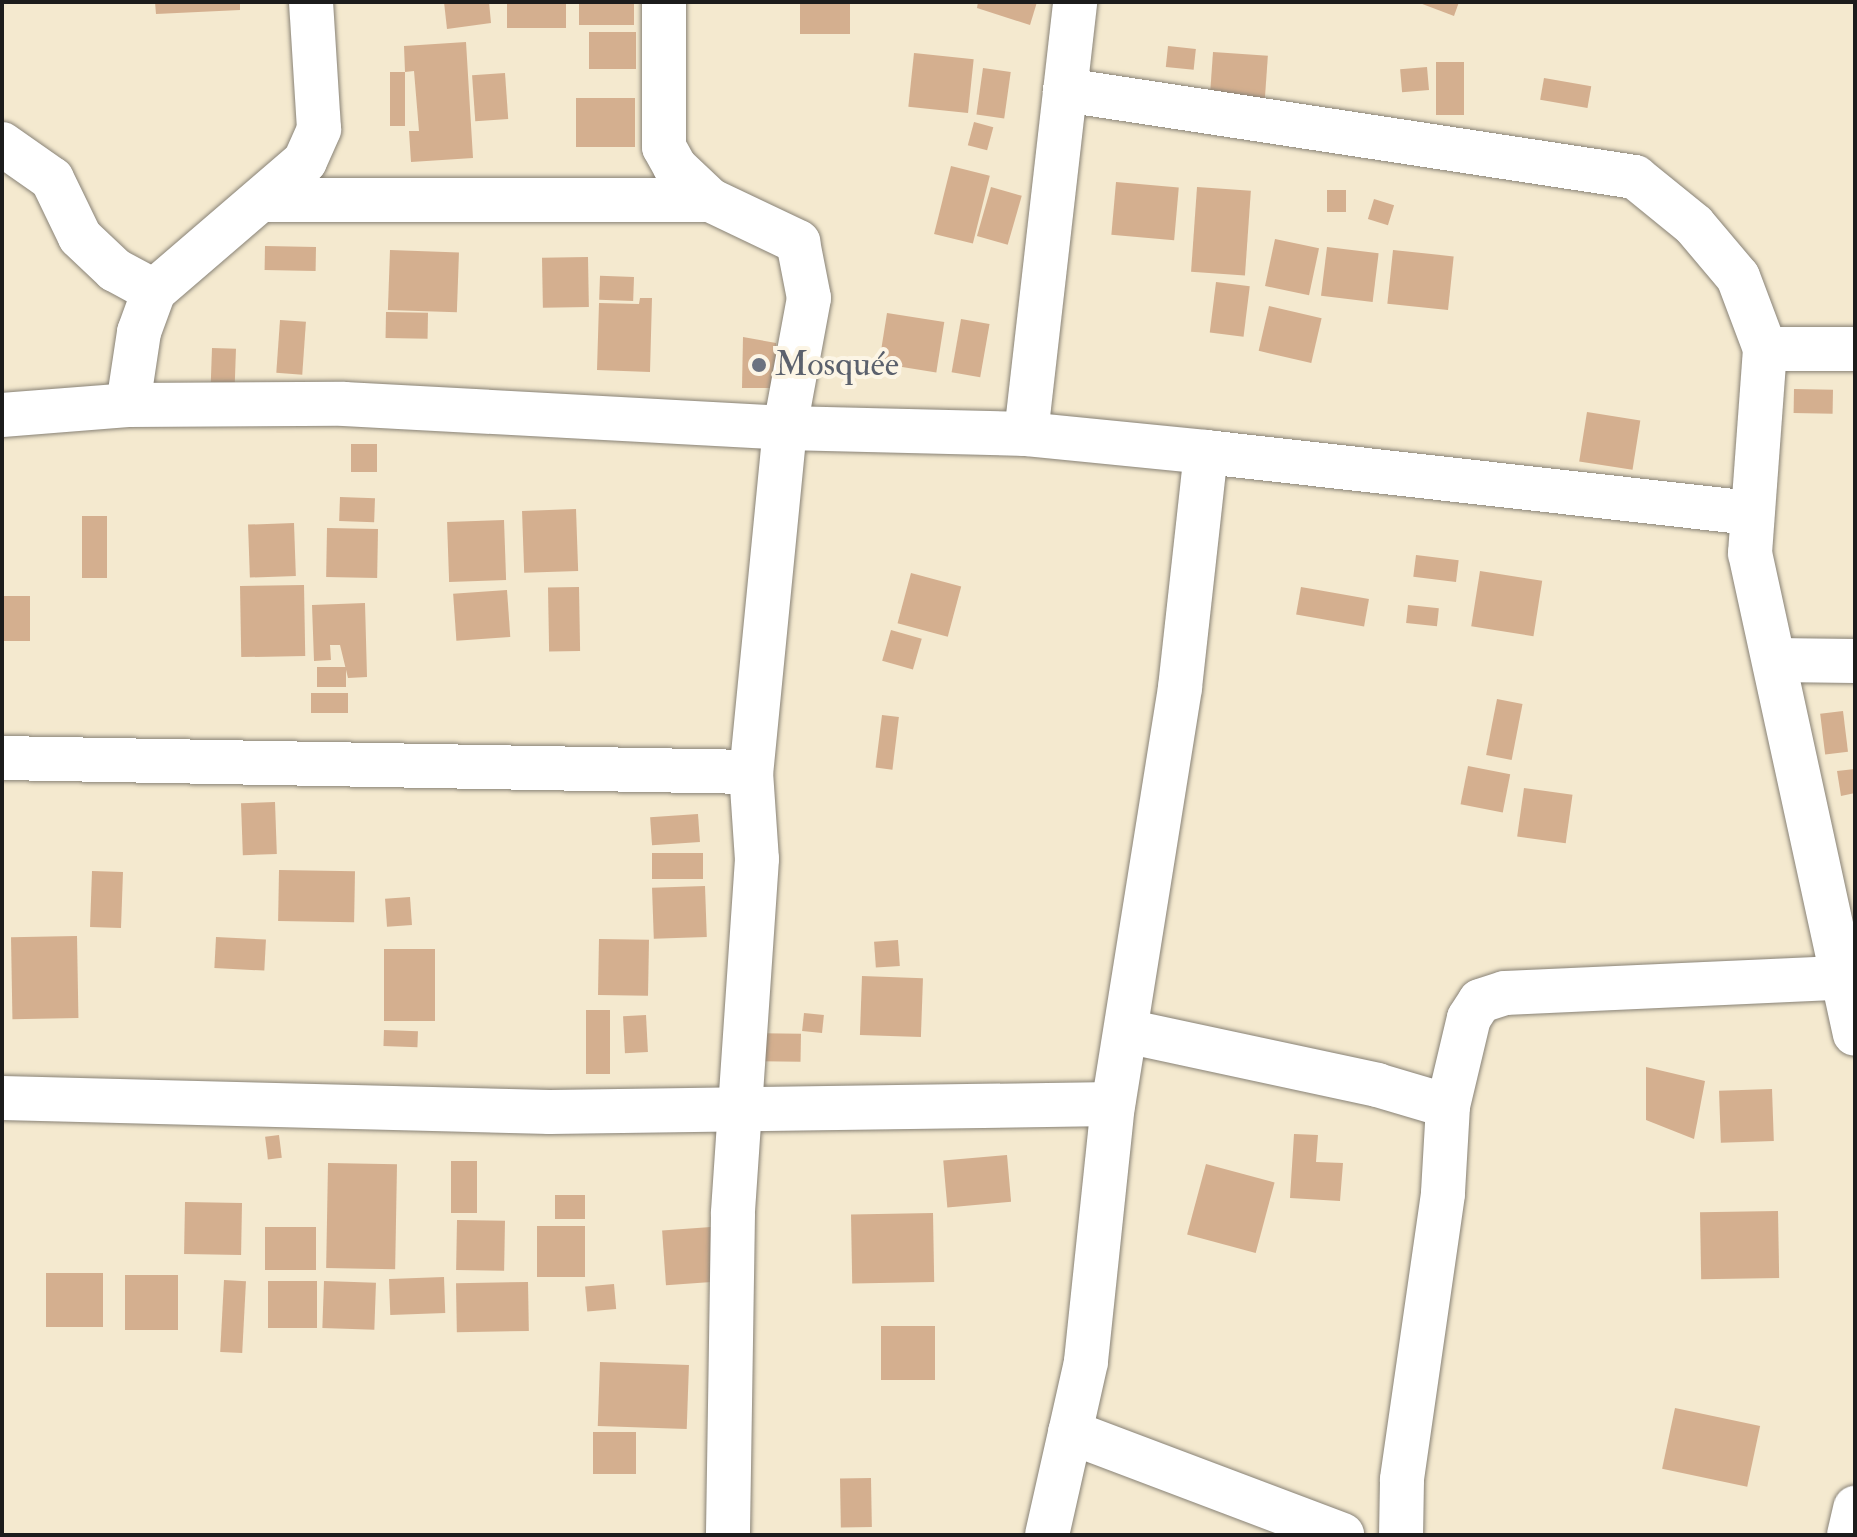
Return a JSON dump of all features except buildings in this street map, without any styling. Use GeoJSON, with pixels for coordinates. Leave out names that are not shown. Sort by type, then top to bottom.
{"type":"FeatureCollection","features":[{"type":"Feature","properties":{"kind":"street"},"geometry":{"type":"LineString","coordinates":[[128,405],[139,332],[154,291],[264,200],[305,161],[319,129],[311,2]]}},
{"type":"Feature","properties":{"kind":"street"},"geometry":{"type":"LineString","coordinates":[[664,2],[664,147],[675,167],[710,200],[747,222],[798,242],[809,298],[785,428],[751,772],[757,859],[744,1108],[733,1214],[728,1535]]}},
{"type":"Feature","properties":{"kind":"street"},"geometry":{"type":"LineString","coordinates":[[1026,434],[1075,2]]}},
{"type":"Feature","properties":{"kind":"street"},"geometry":{"type":"LineString","coordinates":[[1065,90],[1635,177],[1694,225],[1738,277],[1765,349],[1750,553],[1850,977],[1855,1034]]}},
{"type":"Feature","properties":{"kind":"street"},"geometry":{"type":"LineString","coordinates":[[3,146],[27,157],[52,179],[80,237],[103,259],[154,291]]}},
{"type":"Feature","properties":{"kind":"street"},"geometry":{"type":"LineString","coordinates":[[264,200],[710,200]]}},
{"type":"Feature","properties":{"kind":"street"},"geometry":{"type":"LineString","coordinates":[[1765,349],[1855,349]]}},
{"type":"Feature","properties":{"kind":"street"},"geometry":{"type":"LineString","coordinates":[[2,415],[128,405],[344,404],[785,428],[1026,434],[1751,513]]}},
{"type":"Feature","properties":{"kind":"street"},"geometry":{"type":"LineString","coordinates":[[1047,1535],[1086,1362],[1113,1104],[1178,701],[1206,452]]}},
{"type":"Feature","properties":{"kind":"street"},"geometry":{"type":"LineString","coordinates":[[1775,660],[1855,661]]}},
{"type":"Feature","properties":{"kind":"street"},"geometry":{"type":"LineString","coordinates":[[2,758],[751,772]]}},
{"type":"Feature","properties":{"kind":"street"},"geometry":{"type":"LineString","coordinates":[[1401,1535],[1402,1480],[1443,1194],[1448,1106],[1469,1018],[1480,1001],[1492,997],[1626,984],[1850,977]]}},
{"type":"Feature","properties":{"kind":"street"},"geometry":{"type":"LineString","coordinates":[[1126,1031],[1377,1085],[1448,1106]]}},
{"type":"Feature","properties":{"kind":"street"},"geometry":{"type":"LineString","coordinates":[[2,1098],[550,1112],[1113,1104]]}},
{"type":"Feature","properties":{"kind":"street"},"geometry":{"type":"LineString","coordinates":[[1070,1432],[1342,1535]]}},
{"type":"Feature","properties":{"kind":"street"},"geometry":{"type":"LineString","coordinates":[[1849,1535],[1855,1508]]}},
{"type":"Feature","properties":{"kind":"place","name":"Mosquée"},"geometry":{"type":"Point","coordinates":[759,365]}}]}
